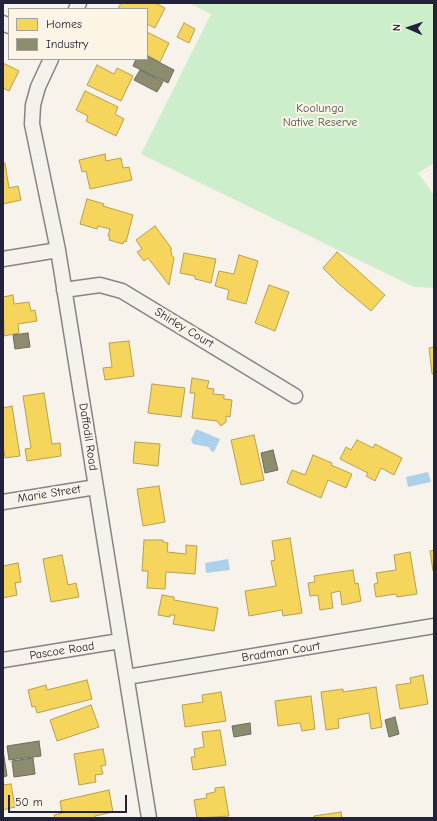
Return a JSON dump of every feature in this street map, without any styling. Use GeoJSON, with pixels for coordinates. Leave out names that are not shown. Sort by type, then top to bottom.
{"type":"FeatureCollection","features":[{"type":"Feature","properties":{"kind":"street","name":"Daffodil Road"},"geometry":{"type":"LineString","coordinates":[[51,60],[38,87],[33,105],[32,124],[58,250],[149,818]]}},
{"type":"Feature","properties":{"kind":"street"},"geometry":{"type":"LineString","coordinates":[[3,259],[58,250]]}},
{"type":"Feature","properties":{"kind":"street","name":"Shirley Court"},"geometry":{"type":"LineString","coordinates":[[64,290],[100,285],[122,290],[296,396]]}},
{"type":"Feature","properties":{"kind":"street","name":"Marie Street"},"geometry":{"type":"LineString","coordinates":[[3,502],[96,487]]}},
{"type":"Feature","properties":{"kind":"street","name":"Bradman Court"},"geometry":{"type":"LineString","coordinates":[[127,677],[434,626]]}},
{"type":"Feature","properties":{"kind":"street","name":"Pascoe Road"},"geometry":{"type":"LineString","coordinates":[[3,660],[120,641]]}},
{"type":"Feature","properties":{"kind":"green space","name":"Koolunga Native Reserve"},"geometry":{"type":"Polygon","coordinates":[[[189,3],[434,3],[434,163],[418,173],[434,195],[434,288],[414,287],[141,154],[211,14],[189,3]]]}},
{"type":"Feature","properties":{"kind":"water"},"geometry":{"type":"Polygon","coordinates":[[[196,429],[220,439],[214,452],[211,451],[209,447],[193,444],[191,440],[196,429]]]}},
{"type":"Feature","properties":{"kind":"water"},"geometry":{"type":"Polygon","coordinates":[[[428,472],[431,482],[408,487],[406,477],[428,472]]]}},
{"type":"Feature","properties":{"kind":"water"},"geometry":{"type":"Polygon","coordinates":[[[228,559],[230,570],[206,573],[205,563],[228,559]]]}},
{"type":"Feature","properties":{"kind":"building: Homes"},"geometry":{"type":"Polygon","coordinates":[[[121,3],[155,3],[165,8],[155,28],[148,24],[148,8],[118,8],[121,3]]]}},
{"type":"Feature","properties":{"kind":"building: Homes"},"geometry":{"type":"Polygon","coordinates":[[[184,23],[195,29],[189,43],[177,37],[184,23]]]}},
{"type":"Feature","properties":{"kind":"building: Homes"},"geometry":{"type":"Polygon","coordinates":[[[148,32],[169,43],[160,62],[148,56],[148,32]]]}},
{"type":"Feature","properties":{"kind":"building: Homes"},"geometry":{"type":"Polygon","coordinates":[[[3,63],[19,71],[9,91],[3,88],[3,63]]]}},
{"type":"Feature","properties":{"kind":"building: Homes"},"geometry":{"type":"Polygon","coordinates":[[[97,65],[114,74],[117,68],[133,76],[121,101],[87,85],[97,65]]]}},
{"type":"Feature","properties":{"kind":"building: Homes"},"geometry":{"type":"Polygon","coordinates":[[[85,91],[118,107],[115,114],[124,119],[116,136],[86,121],[88,116],[76,110],[85,91]]]}},
{"type":"Feature","properties":{"kind":"building: Homes"},"geometry":{"type":"Polygon","coordinates":[[[105,154],[106,161],[121,158],[123,168],[129,167],[132,180],[90,189],[86,171],[82,172],[79,160],[105,154]]]}},
{"type":"Feature","properties":{"kind":"building: Homes"},"geometry":{"type":"Polygon","coordinates":[[[3,163],[5,163],[9,188],[18,186],[21,200],[3,204],[3,163]]]}},
{"type":"Feature","properties":{"kind":"building: Homes"},"geometry":{"type":"Polygon","coordinates":[[[87,199],[104,204],[103,206],[133,215],[126,242],[124,241],[123,244],[109,240],[110,237],[108,236],[110,229],[98,226],[97,229],[80,224],[87,199]]]}},
{"type":"Feature","properties":{"kind":"building: Homes"},"geometry":{"type":"Polygon","coordinates":[[[155,226],[172,249],[170,250],[174,258],[169,285],[148,258],[144,261],[137,252],[142,249],[136,240],[155,226]]]}},
{"type":"Feature","properties":{"kind":"building: Homes"},"geometry":{"type":"Polygon","coordinates":[[[337,252],[385,295],[371,311],[339,284],[323,268],[337,252]]]}},
{"type":"Feature","properties":{"kind":"building: Homes"},"geometry":{"type":"Polygon","coordinates":[[[184,253],[216,259],[211,283],[195,279],[195,276],[180,273],[184,253]]]}},
{"type":"Feature","properties":{"kind":"building: Homes"},"geometry":{"type":"Polygon","coordinates":[[[239,255],[258,261],[246,304],[227,299],[229,290],[215,286],[219,271],[234,274],[239,255]]]}},
{"type":"Feature","properties":{"kind":"building: Homes"},"geometry":{"type":"Polygon","coordinates":[[[269,285],[289,292],[275,331],[255,323],[269,285]]]}},
{"type":"Feature","properties":{"kind":"building: Homes"},"geometry":{"type":"Polygon","coordinates":[[[13,295],[14,304],[29,302],[31,311],[35,310],[37,321],[18,324],[19,333],[4,336],[3,297],[13,295]]]}},
{"type":"Feature","properties":{"kind":"building: Homes"},"geometry":{"type":"Polygon","coordinates":[[[129,341],[134,376],[105,380],[103,368],[112,367],[109,343],[129,341]]]}},
{"type":"Feature","properties":{"kind":"building: Homes"},"geometry":{"type":"Polygon","coordinates":[[[434,347],[434,374],[432,374],[429,348],[434,347]]]}},
{"type":"Feature","properties":{"kind":"building: Homes"},"geometry":{"type":"Polygon","coordinates":[[[192,378],[209,381],[207,388],[214,389],[213,394],[224,395],[224,399],[232,400],[230,417],[226,416],[226,422],[221,426],[217,421],[192,418],[195,393],[190,393],[192,378]]]}},
{"type":"Feature","properties":{"kind":"building: Homes"},"geometry":{"type":"Polygon","coordinates":[[[152,384],[185,388],[181,417],[148,413],[152,384]]]}},
{"type":"Feature","properties":{"kind":"building: Homes"},"geometry":{"type":"Polygon","coordinates":[[[44,393],[52,444],[60,443],[61,456],[27,461],[25,449],[31,448],[23,396],[44,393]]]}},
{"type":"Feature","properties":{"kind":"building: Homes"},"geometry":{"type":"Polygon","coordinates":[[[12,406],[20,456],[5,458],[3,446],[3,408],[12,406]]]}},
{"type":"Feature","properties":{"kind":"building: Homes"},"geometry":{"type":"Polygon","coordinates":[[[254,435],[264,480],[241,485],[231,440],[254,435]]]}},
{"type":"Feature","properties":{"kind":"building: Homes"},"geometry":{"type":"Polygon","coordinates":[[[357,440],[373,448],[375,444],[402,458],[394,475],[381,468],[375,481],[366,476],[368,473],[340,459],[346,447],[351,450],[357,440]]]}},
{"type":"Feature","properties":{"kind":"building: Homes"},"geometry":{"type":"Polygon","coordinates":[[[135,442],[160,444],[158,466],[133,463],[135,442]]]}},
{"type":"Feature","properties":{"kind":"building: Homes"},"geometry":{"type":"Polygon","coordinates":[[[313,455],[352,474],[346,488],[328,480],[321,498],[287,483],[292,470],[305,475],[313,455]]]}},
{"type":"Feature","properties":{"kind":"building: Homes"},"geometry":{"type":"Polygon","coordinates":[[[159,486],[165,522],[143,526],[137,489],[159,486]]]}},
{"type":"Feature","properties":{"kind":"building: Homes"},"geometry":{"type":"Polygon","coordinates":[[[290,538],[302,613],[283,616],[282,610],[249,616],[245,591],[276,586],[271,561],[275,560],[272,541],[290,538]]]}},
{"type":"Feature","properties":{"kind":"building: Homes"},"geometry":{"type":"Polygon","coordinates":[[[144,540],[163,540],[163,542],[168,543],[167,552],[186,554],[186,545],[197,546],[195,574],[166,572],[165,589],[147,588],[148,571],[142,571],[144,540]]]}},
{"type":"Feature","properties":{"kind":"building: Homes"},"geometry":{"type":"Polygon","coordinates":[[[434,550],[434,570],[433,571],[430,551],[434,550]]]}},
{"type":"Feature","properties":{"kind":"building: Homes"},"geometry":{"type":"Polygon","coordinates":[[[410,552],[417,594],[397,597],[396,594],[376,597],[374,584],[378,583],[376,573],[396,570],[394,555],[410,552]]]}},
{"type":"Feature","properties":{"kind":"building: Homes"},"geometry":{"type":"Polygon","coordinates":[[[62,555],[68,585],[76,583],[79,597],[51,602],[43,559],[62,555]]]}},
{"type":"Feature","properties":{"kind":"building: Homes"},"geometry":{"type":"Polygon","coordinates":[[[18,563],[21,582],[15,583],[17,595],[3,598],[3,566],[18,563]]]}},
{"type":"Feature","properties":{"kind":"building: Homes"},"geometry":{"type":"Polygon","coordinates":[[[353,570],[355,584],[358,583],[361,601],[342,605],[340,591],[331,593],[333,608],[320,610],[318,595],[310,596],[308,583],[315,582],[314,576],[353,570]]]}},
{"type":"Feature","properties":{"kind":"building: Homes"},"geometry":{"type":"Polygon","coordinates":[[[162,595],[174,597],[174,600],[218,608],[214,631],[173,624],[175,615],[170,615],[170,617],[158,615],[162,595]]]}},
{"type":"Feature","properties":{"kind":"building: Homes"},"geometry":{"type":"Polygon","coordinates":[[[423,675],[428,704],[400,709],[396,685],[411,683],[410,678],[423,675]]]}},
{"type":"Feature","properties":{"kind":"building: Homes"},"geometry":{"type":"Polygon","coordinates":[[[87,680],[92,699],[37,713],[35,706],[32,707],[28,690],[46,685],[47,690],[87,680]]]}},
{"type":"Feature","properties":{"kind":"building: Homes"},"geometry":{"type":"Polygon","coordinates":[[[376,687],[382,727],[371,729],[369,713],[338,719],[339,728],[326,730],[321,692],[343,689],[343,692],[376,687]]]}},
{"type":"Feature","properties":{"kind":"building: Homes"},"geometry":{"type":"Polygon","coordinates":[[[221,692],[226,721],[185,727],[182,705],[203,702],[202,695],[221,692]]]}},
{"type":"Feature","properties":{"kind":"building: Homes"},"geometry":{"type":"Polygon","coordinates":[[[311,696],[315,729],[302,731],[300,723],[278,726],[275,701],[311,696]]]}},
{"type":"Feature","properties":{"kind":"building: Homes"},"geometry":{"type":"Polygon","coordinates":[[[91,705],[99,727],[57,741],[50,720],[91,705]]]}},
{"type":"Feature","properties":{"kind":"building: Homes"},"geometry":{"type":"Polygon","coordinates":[[[220,730],[226,765],[193,770],[191,757],[195,757],[194,749],[204,747],[202,732],[220,730]]]}},
{"type":"Feature","properties":{"kind":"building: Homes"},"geometry":{"type":"Polygon","coordinates":[[[103,749],[106,765],[101,766],[103,774],[95,775],[96,782],[79,785],[74,754],[103,749]]]}},
{"type":"Feature","properties":{"kind":"building: Homes"},"geometry":{"type":"Polygon","coordinates":[[[11,784],[15,807],[3,810],[3,785],[11,784]]]}},
{"type":"Feature","properties":{"kind":"building: Homes"},"geometry":{"type":"Polygon","coordinates":[[[224,787],[229,816],[197,818],[194,800],[207,798],[206,794],[215,792],[215,788],[224,787]]]}},
{"type":"Feature","properties":{"kind":"building: Homes"},"geometry":{"type":"Polygon","coordinates":[[[109,790],[113,812],[95,816],[95,818],[55,818],[54,815],[62,813],[60,801],[109,790]]]}},
{"type":"Feature","properties":{"kind":"building: Homes"},"geometry":{"type":"Polygon","coordinates":[[[341,812],[342,818],[314,818],[314,816],[341,812]]]}},
{"type":"Feature","properties":{"kind":"building: Industry"},"geometry":{"type":"Polygon","coordinates":[[[148,57],[174,70],[168,83],[133,66],[136,60],[148,60],[148,57]]]}},
{"type":"Feature","properties":{"kind":"building: Industry"},"geometry":{"type":"Polygon","coordinates":[[[140,70],[163,82],[157,92],[134,80],[140,70]]]}},
{"type":"Feature","properties":{"kind":"building: Industry"},"geometry":{"type":"Polygon","coordinates":[[[28,333],[30,347],[15,349],[13,335],[28,333]]]}},
{"type":"Feature","properties":{"kind":"building: Industry"},"geometry":{"type":"Polygon","coordinates":[[[273,450],[278,470],[265,473],[261,453],[273,450]]]}},
{"type":"Feature","properties":{"kind":"building: Industry"},"geometry":{"type":"Polygon","coordinates":[[[395,717],[399,734],[389,737],[385,720],[395,717]]]}},
{"type":"Feature","properties":{"kind":"building: Industry"},"geometry":{"type":"Polygon","coordinates":[[[250,723],[251,734],[234,737],[232,726],[250,723]]]}},
{"type":"Feature","properties":{"kind":"building: Industry"},"geometry":{"type":"Polygon","coordinates":[[[39,741],[41,756],[9,760],[7,746],[39,741]]]}},
{"type":"Feature","properties":{"kind":"building: Industry"},"geometry":{"type":"Polygon","coordinates":[[[3,750],[7,776],[3,777],[3,750]]]}},
{"type":"Feature","properties":{"kind":"building: Industry"},"geometry":{"type":"Polygon","coordinates":[[[33,758],[35,774],[14,777],[12,761],[33,758]]]}}]}
